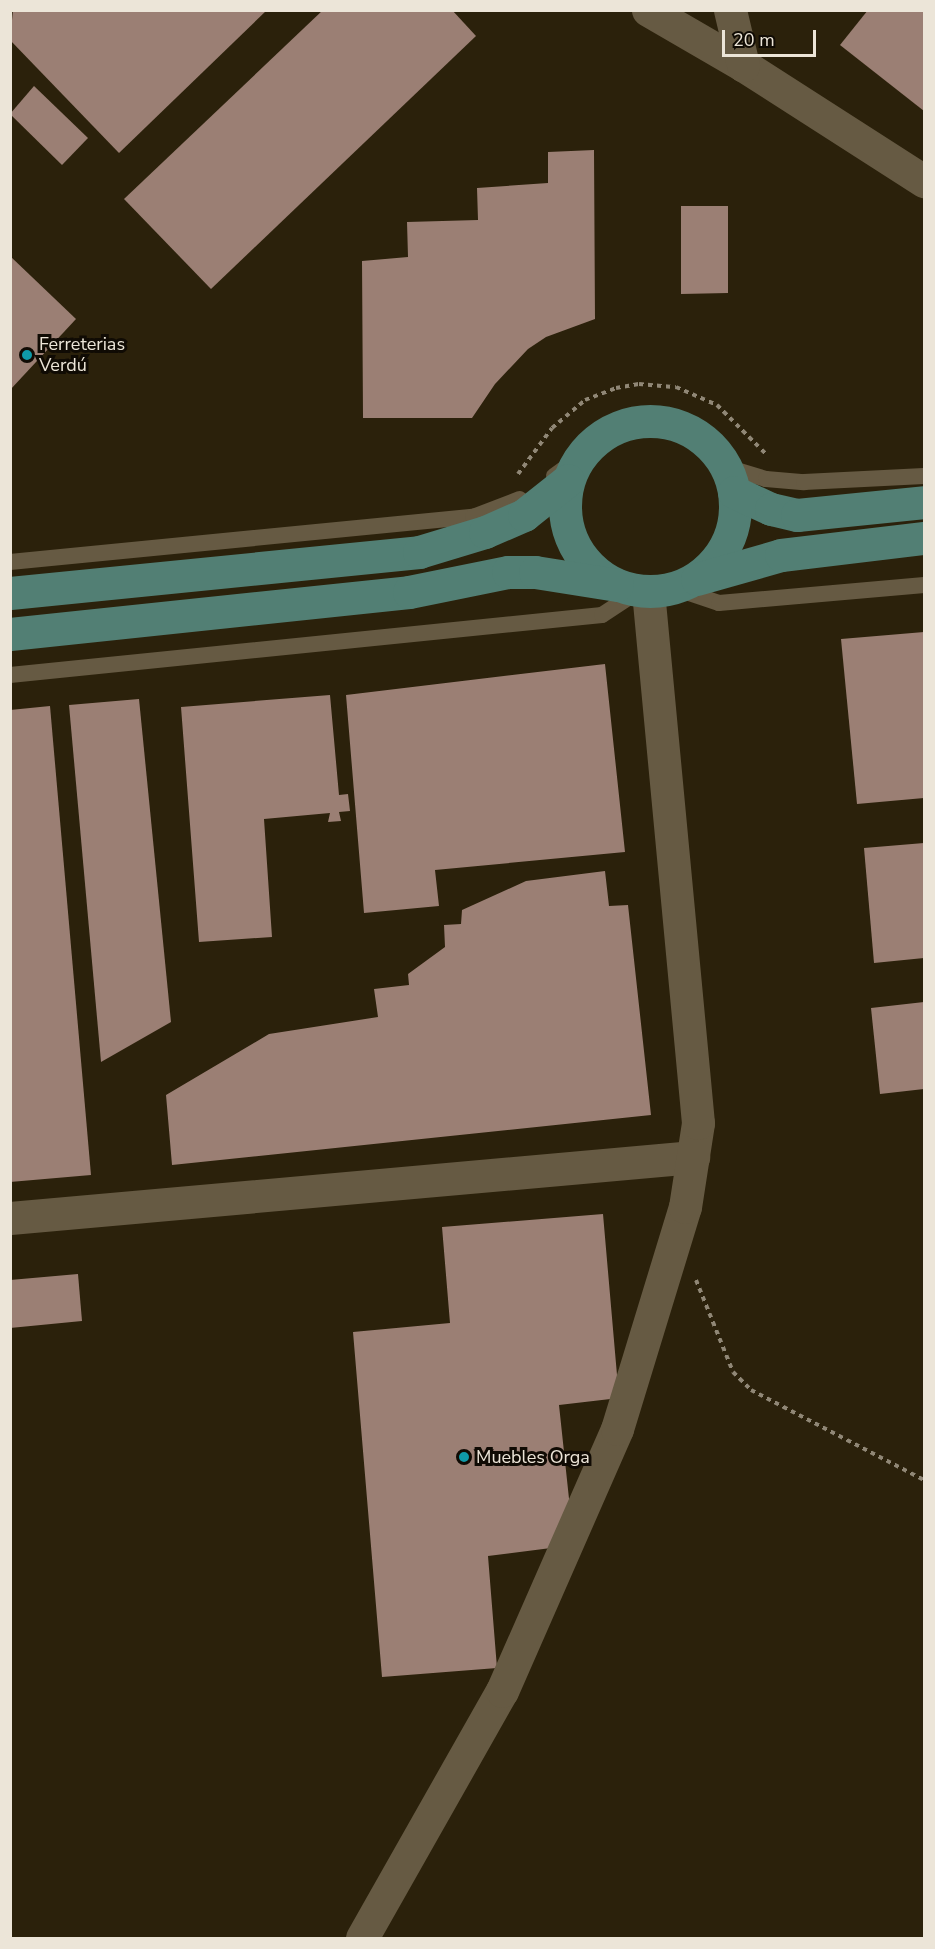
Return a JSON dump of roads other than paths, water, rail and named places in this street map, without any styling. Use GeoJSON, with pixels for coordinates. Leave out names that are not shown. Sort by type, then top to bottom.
{"type":"FeatureCollection","features":[{"type":"Feature","properties":{"kind":"main road"},"geometry":{"type":"LineString","coordinates":[[10,593],[419,552],[485,532],[524,515],[574,468],[600,437],[626,424],[656,421],[684,428],[708,444],[730,480],[771,509],[797,514],[924,502]]}},
{"type":"Feature","properties":{"kind":"main road"},"geometry":{"type":"LineString","coordinates":[[574,468],[564,505],[571,537],[595,572],[654,587],[722,552],[733,523],[730,480]]}},
{"type":"Feature","properties":{"kind":"main road"},"geometry":{"type":"LineString","coordinates":[[10,634],[409,592],[508,572],[535,572],[654,587],[781,555],[924,538]]}},
{"type":"Feature","properties":{"kind":"street"},"geometry":{"type":"LineString","coordinates":[[648,10],[743,65],[924,181]]}},
{"type":"Feature","properties":{"kind":"street"},"geometry":{"type":"LineString","coordinates":[[730,10],[743,65]]}},
{"type":"Feature","properties":{"kind":"street"},"geometry":{"type":"LineString","coordinates":[[362,1938],[502,1691],[617,1429],[676,1236],[698,1123],[654,587]]}},
{"type":"Feature","properties":{"kind":"street"},"geometry":{"type":"LineString","coordinates":[[10,1218],[693,1157]]}},
{"type":"Feature","properties":{"kind":"lane"},"geometry":{"type":"LineString","coordinates":[[10,562],[473,517],[528,495],[574,468]]}},
{"type":"Feature","properties":{"kind":"lane"},"geometry":{"type":"LineString","coordinates":[[730,480],[766,479],[804,482],[924,476]]}},
{"type":"Feature","properties":{"kind":"lane"},"geometry":{"type":"LineString","coordinates":[[10,675],[602,615],[654,587],[719,603],[924,585]]}},
{"type":"Feature","properties":{"kind":"place","name":"Ferreterias Verdú"},"geometry":{"type":"Point","coordinates":[27,355]}},
{"type":"Feature","properties":{"kind":"place","name":"Muebles Orga"},"geometry":{"type":"Point","coordinates":[464,1457]}}]}
